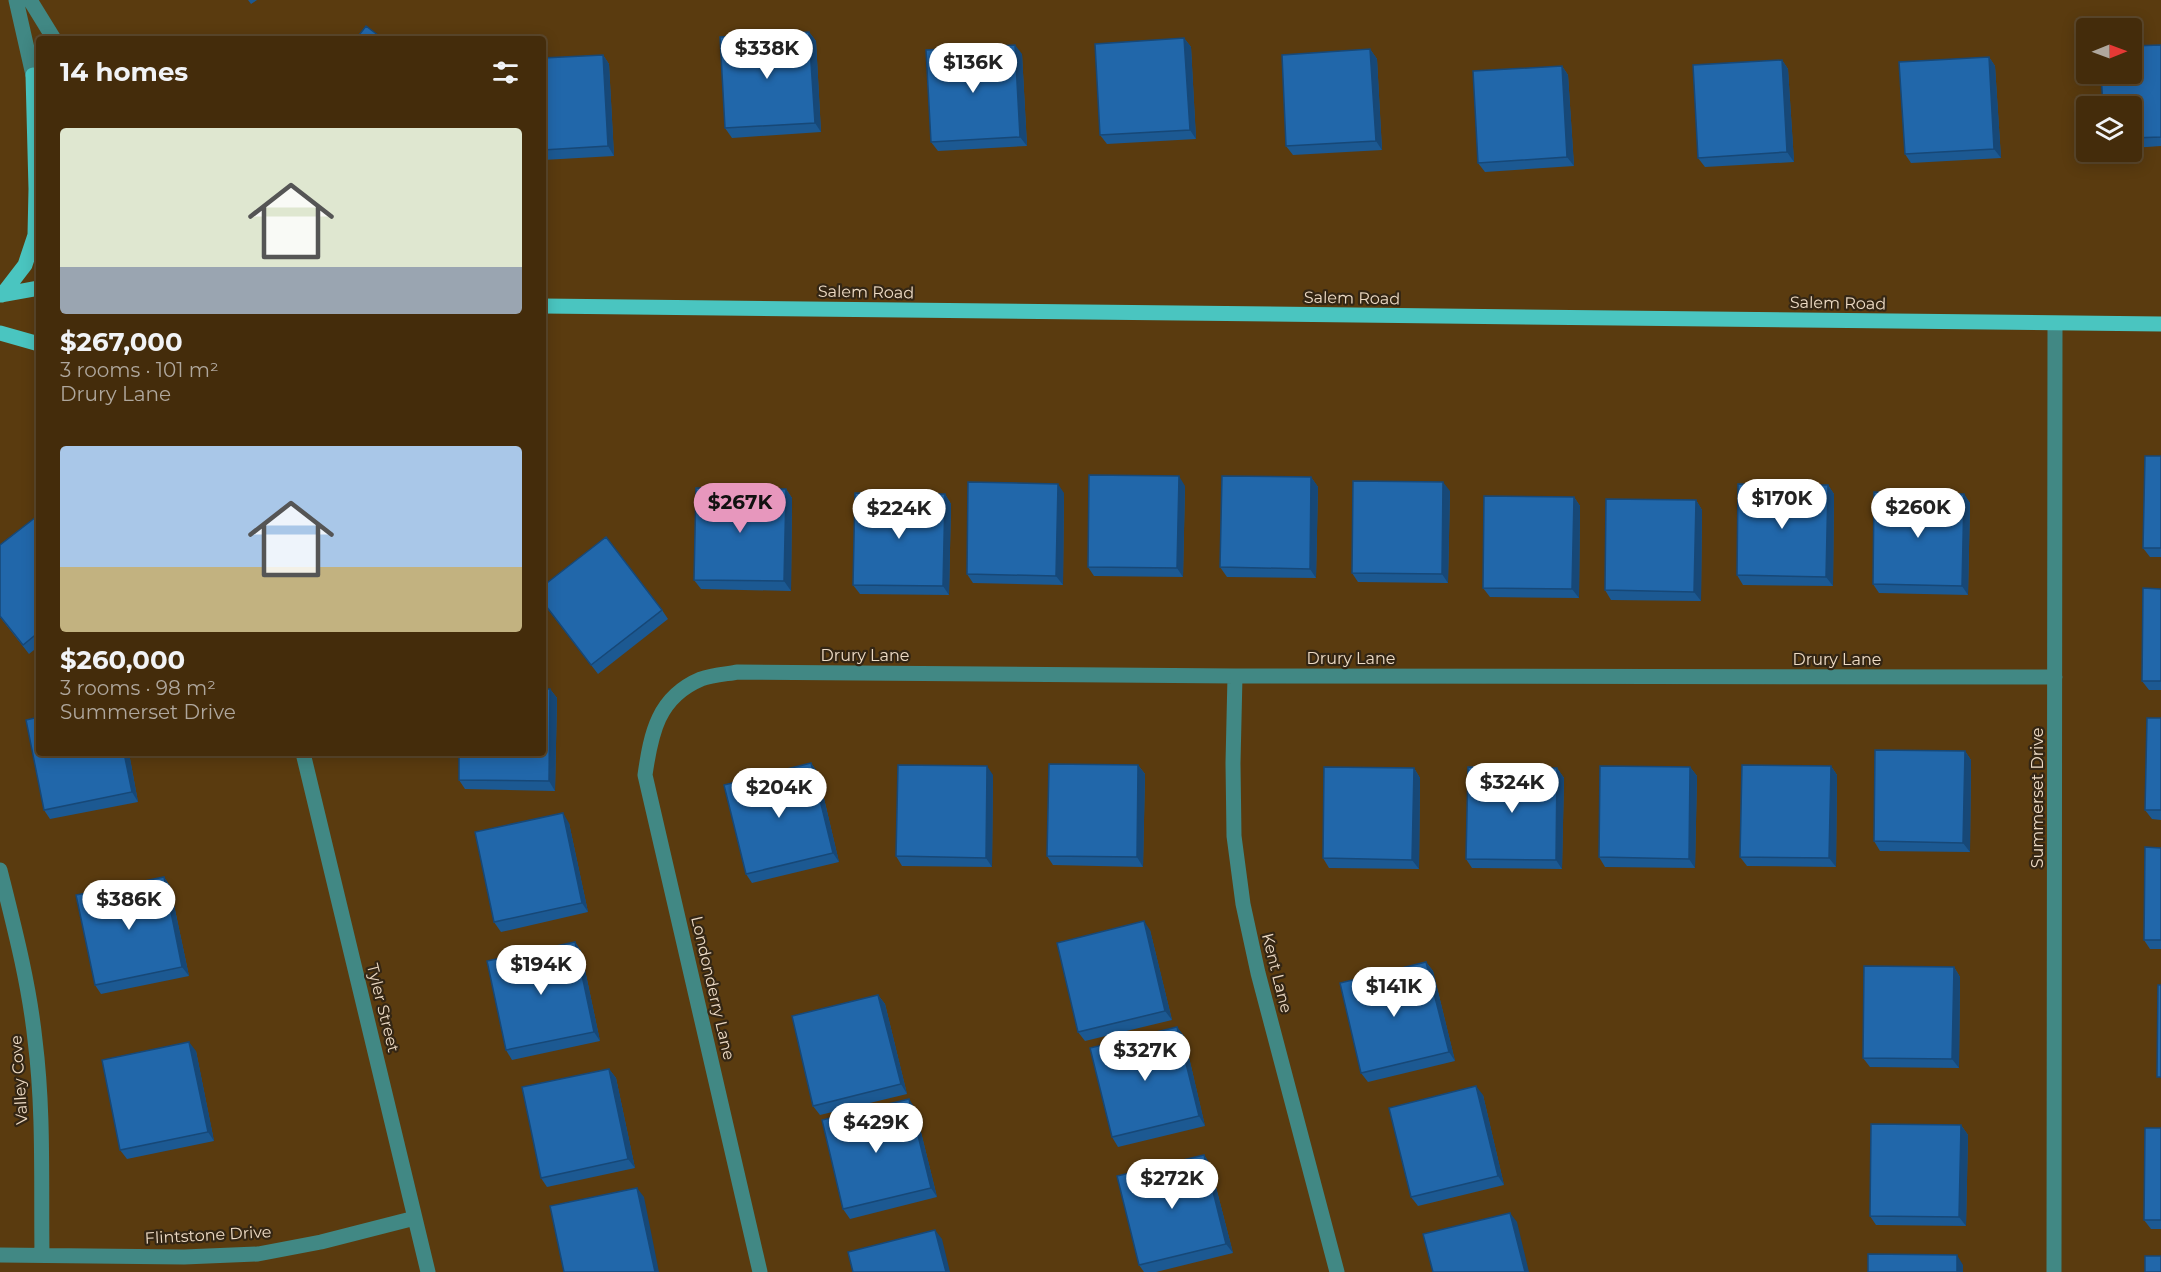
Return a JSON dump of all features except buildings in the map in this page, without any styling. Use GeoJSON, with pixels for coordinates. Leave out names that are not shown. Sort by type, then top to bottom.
{"type":"FeatureCollection","features":[{"type":"Feature","properties":{"kind":"main road"},"geometry":{"type":"LineString","coordinates":[[1,295],[24,265],[35,235],[36,82]]}},
{"type":"Feature","properties":{"kind":"main road"},"geometry":{"type":"LineString","coordinates":[[1,295],[36,289]]}},
{"type":"Feature","properties":{"kind":"main road","name":"Salem Road"},"geometry":{"type":"LineString","coordinates":[[546,306],[2161,324]]}},
{"type":"Feature","properties":{"kind":"main road"},"geometry":{"type":"LineString","coordinates":[[0,333],[36,343]]}},
{"type":"Feature","properties":{"kind":"street"},"geometry":{"type":"LineString","coordinates":[[16,0],[36,82]]}},
{"type":"Feature","properties":{"kind":"street"},"geometry":{"type":"LineString","coordinates":[[30,0],[52,36]]}},
{"type":"Feature","properties":{"kind":"street","name":"Summerset Drive"},"geometry":{"type":"LineString","coordinates":[[2054,1272],[2055,324]]}},
{"type":"Feature","properties":{"kind":"street","name":"Drury Lane"},"geometry":{"type":"LineString","coordinates":[[660,713],[675,694],[702,679],[738,672],[1235,676],[2055,677]]}},
{"type":"Feature","properties":{"kind":"street","name":"Kent Lane"},"geometry":{"type":"LineString","coordinates":[[1235,676],[1234,837],[1243,904],[1258,974],[1337,1272]]}},
{"type":"Feature","properties":{"kind":"street","name":"Londonderry Lane"},"geometry":{"type":"LineString","coordinates":[[660,713],[649,743],[645,775],[760,1272]]}},
{"type":"Feature","properties":{"kind":"street","name":"Tyler Street"},"geometry":{"type":"LineString","coordinates":[[304,756],[428,1272]]}},
{"type":"Feature","properties":{"kind":"street","name":"Valley Cove"},"geometry":{"type":"LineString","coordinates":[[0,870],[23,967],[35,1040],[40,1108],[42,1255]]}},
{"type":"Feature","properties":{"kind":"street","name":"Flintstone Drive"},"geometry":{"type":"LineString","coordinates":[[0,1255],[184,1257],[258,1254],[321,1242],[415,1218]]}}]}
